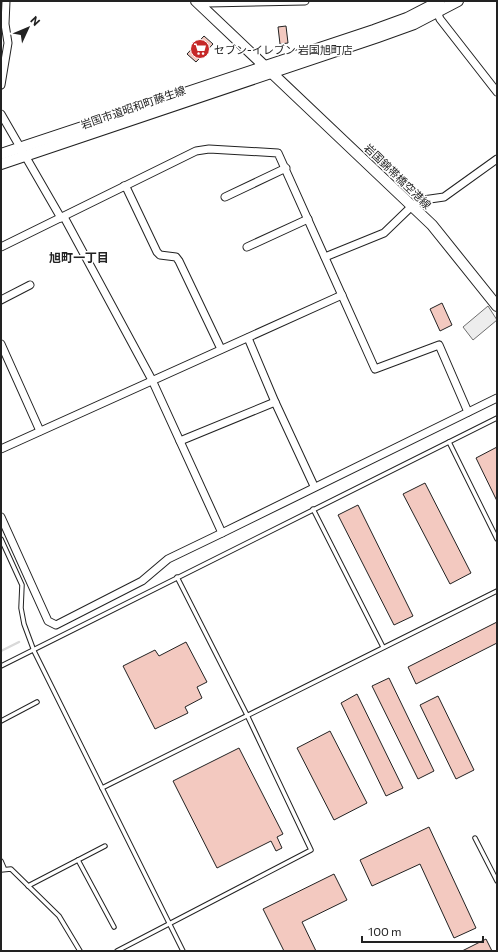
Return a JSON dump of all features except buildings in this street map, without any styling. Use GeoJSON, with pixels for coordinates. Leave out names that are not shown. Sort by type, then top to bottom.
{"type":"FeatureCollection","features":[{"type":"Feature","properties":{"kind":"main road"},"geometry":{"type":"LineString","coordinates":[[268,70],[407,27],[435,5],[458,1]]}},
{"type":"Feature","properties":{"kind":"main road","name":"岩国錦帯橋空港線"},"geometry":{"type":"LineString","coordinates":[[200,4],[432,225],[497,306]]}},
{"type":"Feature","properties":{"kind":"main road","name":"岩国市道昭和町藤生線"},"geometry":{"type":"LineString","coordinates":[[1,164],[23,152],[268,70]]}},
{"type":"Feature","properties":{"kind":"main road","name":"岩国市道昭和町藤生線"},"geometry":{"type":"LineString","coordinates":[[1,154],[23,152]]}},
{"type":"Feature","properties":{"kind":"street"},"geometry":{"type":"LineString","coordinates":[[200,4],[305,1]]}},
{"type":"Feature","properties":{"kind":"street"},"geometry":{"type":"LineString","coordinates":[[1,81],[8,44],[4,3]]}},
{"type":"Feature","properties":{"kind":"street"},"geometry":{"type":"LineString","coordinates":[[435,5],[497,92]]}},
{"type":"Feature","properties":{"kind":"street"},"geometry":{"type":"LineString","coordinates":[[1,114],[62,217],[152,380],[222,533]]}},
{"type":"Feature","properties":{"kind":"street"},"geometry":{"type":"LineString","coordinates":[[1,247],[196,151],[209,149],[278,152],[375,369],[439,345],[468,412]]}},
{"type":"Feature","properties":{"kind":"street"},"geometry":{"type":"LineString","coordinates":[[325,257],[384,233],[412,206],[423,200],[444,197],[497,159]]}},
{"type":"Feature","properties":{"kind":"street"},"geometry":{"type":"LineString","coordinates":[[225,197],[286,168]]}},
{"type":"Feature","properties":{"kind":"street"},"geometry":{"type":"LineString","coordinates":[[124,186],[127,189],[157,252],[160,255],[176,257],[179,261],[221,349]]}},
{"type":"Feature","properties":{"kind":"street"},"geometry":{"type":"LineString","coordinates":[[247,247],[308,219]]}},
{"type":"Feature","properties":{"kind":"street"},"geometry":{"type":"LineString","coordinates":[[1,300],[30,285]]}},
{"type":"Feature","properties":{"kind":"street"},"geometry":{"type":"LineString","coordinates":[[1,449],[40,430],[342,295]]}},
{"type":"Feature","properties":{"kind":"street"},"geometry":{"type":"LineString","coordinates":[[248,338],[275,402],[314,486]]}},
{"type":"Feature","properties":{"kind":"street"},"geometry":{"type":"LineString","coordinates":[[1,344],[40,430]]}},
{"type":"Feature","properties":{"kind":"street"},"geometry":{"type":"LineString","coordinates":[[1,517],[48,621],[56,625],[142,581],[168,559],[314,486],[497,398]]}},
{"type":"Feature","properties":{"kind":"street"},"geometry":{"type":"LineString","coordinates":[[180,441],[275,402]]}},
{"type":"Feature","properties":{"kind":"lane"},"geometry":{"type":"LineString","coordinates":[[1,666],[34,651],[177,577],[497,418]]}},
{"type":"Feature","properties":{"kind":"lane"},"geometry":{"type":"LineString","coordinates":[[449,442],[497,539]]}},
{"type":"Feature","properties":{"kind":"lane"},"geometry":{"type":"LineString","coordinates":[[313,509],[383,647]]}},
{"type":"Feature","properties":{"kind":"lane"},"geometry":{"type":"LineString","coordinates":[[1,539],[22,585],[21,608],[24,624],[34,651],[183,951]]}},
{"type":"Feature","properties":{"kind":"lane"},"geometry":{"type":"LineString","coordinates":[[117,951],[311,850],[247,715],[177,577]]}},
{"type":"Feature","properties":{"kind":"lane"},"geometry":{"type":"LineString","coordinates":[[102,788],[497,591]]}},
{"type":"Feature","properties":{"kind":"lane"},"geometry":{"type":"LineString","coordinates":[[1,721],[37,702]]}},
{"type":"Feature","properties":{"kind":"lane"},"geometry":{"type":"LineString","coordinates":[[475,838],[497,881]]}},
{"type":"Feature","properties":{"kind":"lane"},"geometry":{"type":"LineString","coordinates":[[28,886],[105,846]]}},
{"type":"Feature","properties":{"kind":"lane"},"geometry":{"type":"LineString","coordinates":[[78,860],[114,927]]}},
{"type":"Feature","properties":{"kind":"lane"},"geometry":{"type":"LineString","coordinates":[[1,861],[3,869],[11,869],[59,916],[80,951]]}},
{"type":"Feature","properties":{"kind":"shaded area"},"geometry":{"type":"Polygon","coordinates":[[[488,306],[497,320],[473,340],[463,327],[488,306]]]}},
{"type":"Feature","properties":{"kind":"waterway"},"geometry":{"type":"LineString","coordinates":[[1,651],[19,642]]}},
{"type":"Feature","properties":{"kind":"place","name":"セブン-イレブン 岩国旭町店"},"geometry":{"type":"Point","coordinates":[200,49]}},
{"type":"Feature","properties":{"kind":"district","name":"旭町一丁目"},"geometry":{"type":"Point","coordinates":[79,257]}}]}
